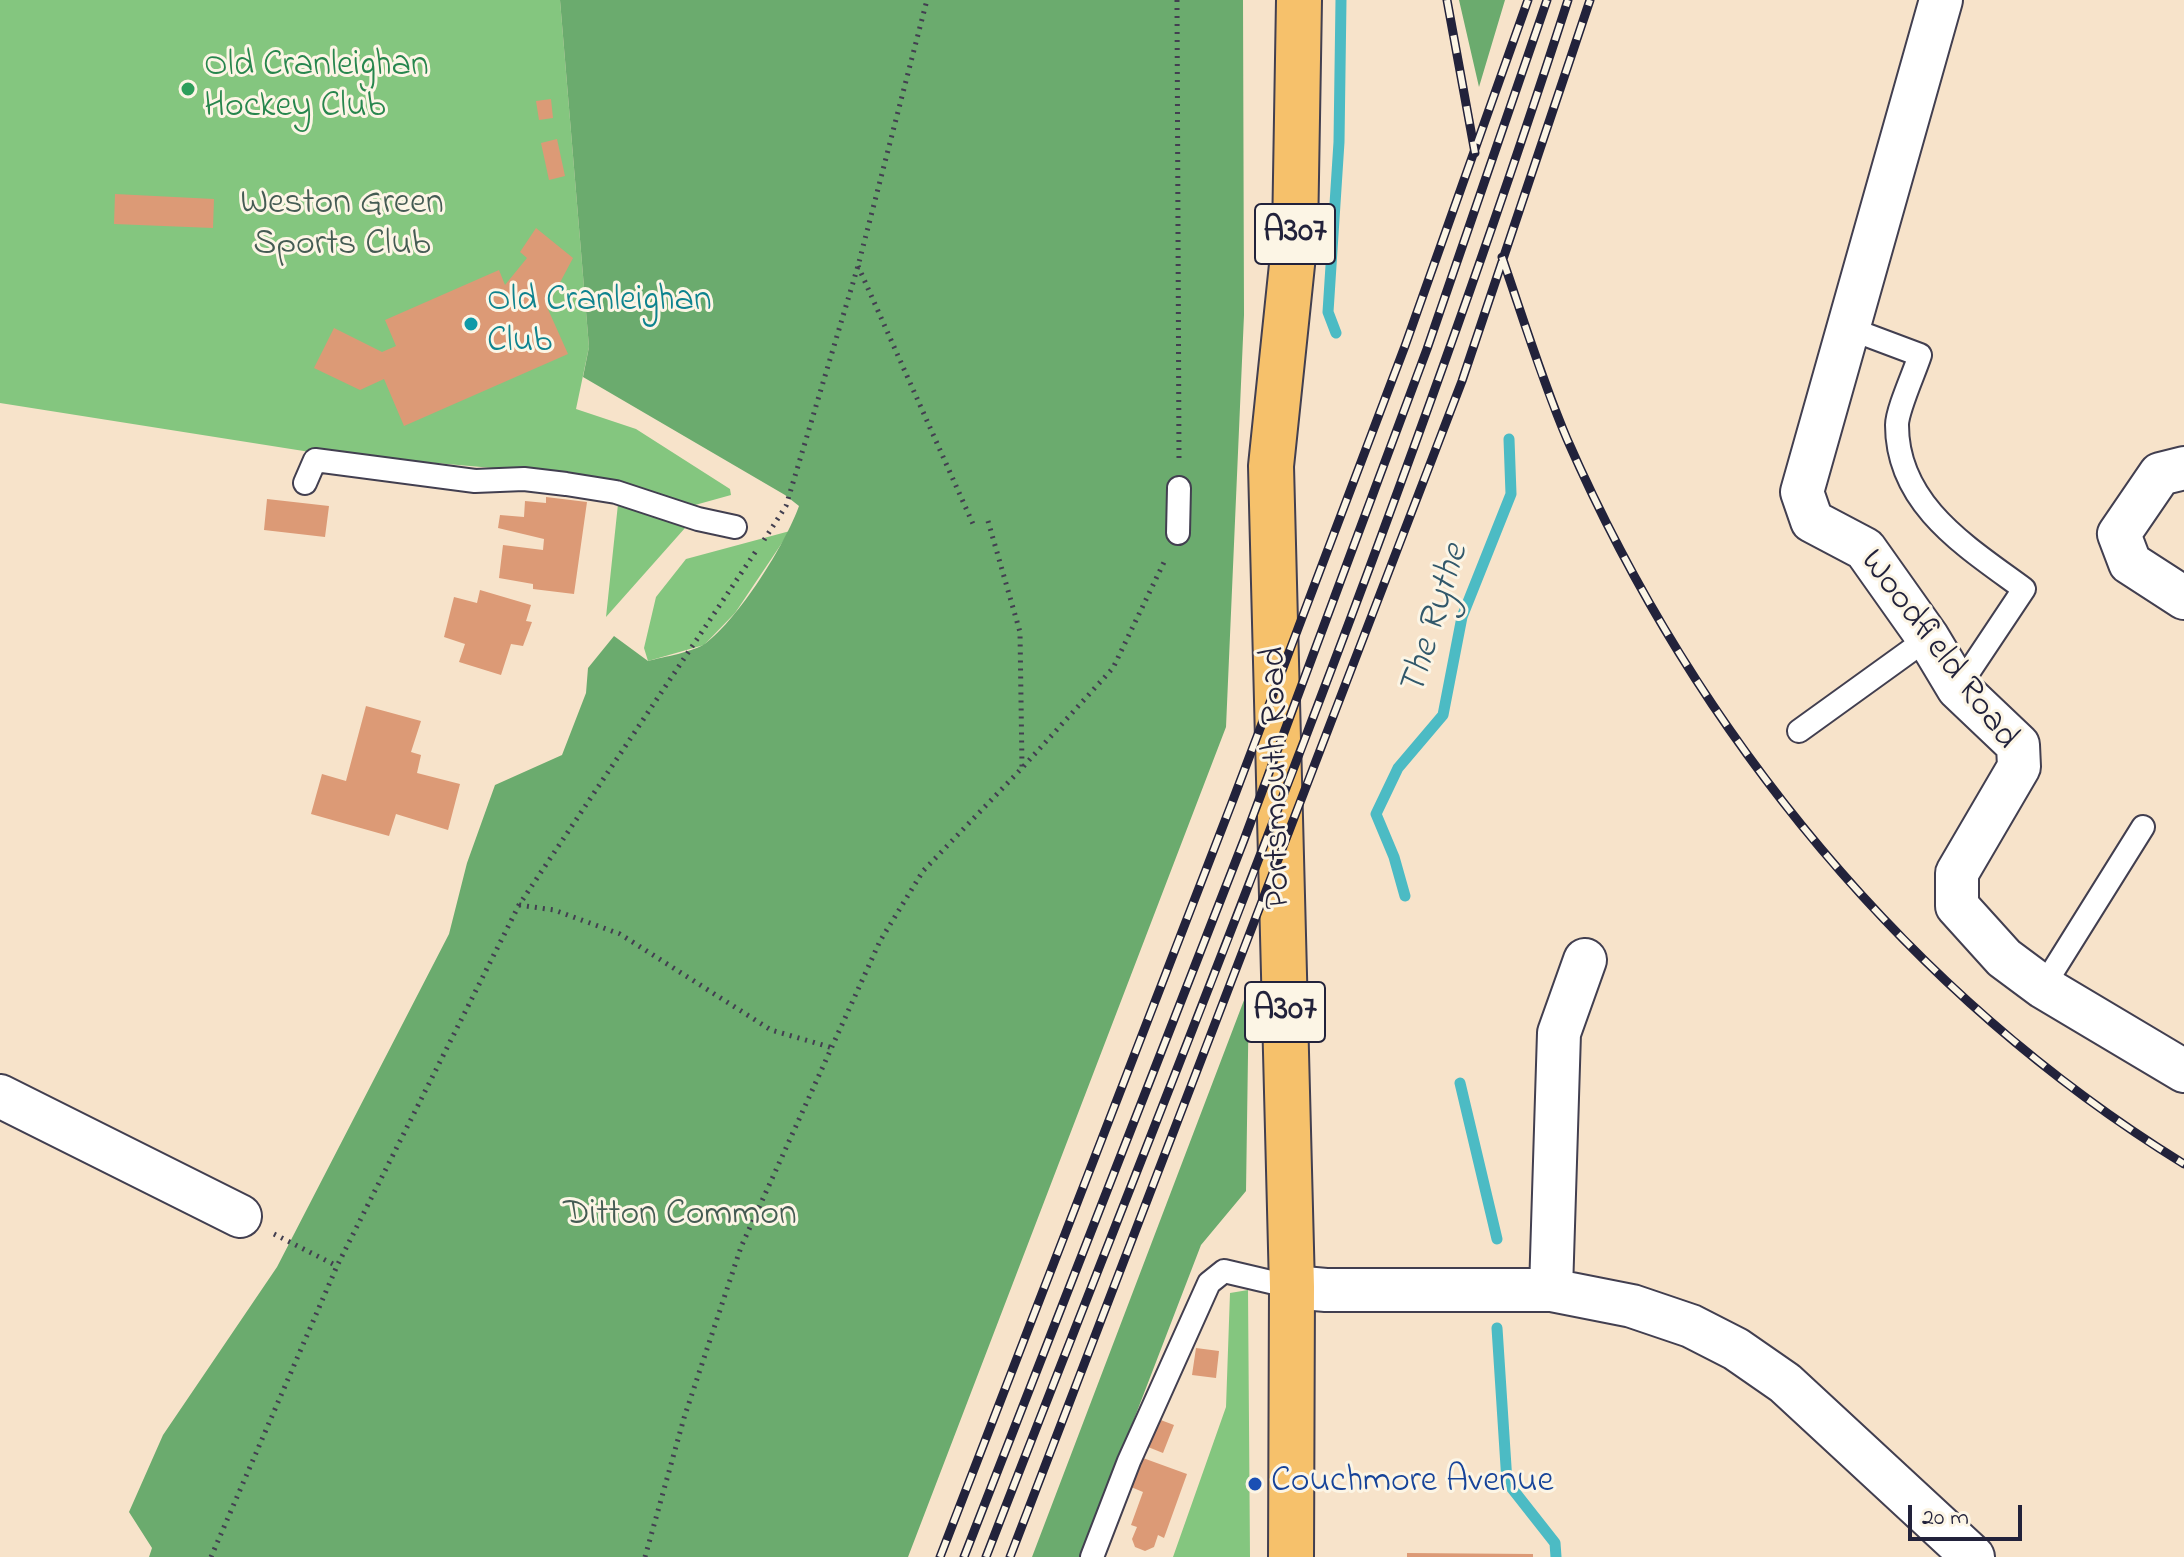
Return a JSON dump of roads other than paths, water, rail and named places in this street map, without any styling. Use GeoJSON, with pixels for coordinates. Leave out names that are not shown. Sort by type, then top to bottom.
{"type":"FeatureCollection","features":[{"type":"Feature","properties":{"kind":"main road","name":"Portsmouth Road"},"geometry":{"type":"LineString","coordinates":[[1291,1557],[1327,1288],[1271,466],[1295,236],[1299,0]]}},
{"type":"Feature","properties":{"kind":"street","name":"Woodfield Road"},"geometry":{"type":"LineString","coordinates":[[1941,0],[1802,492],[1812,521],[1865,549],[1928,638],[1958,688],[2018,745],[2019,767],[1957,873],[1957,906],[2004,958],[2043,987],[2184,1071]]}},
{"type":"Feature","properties":{"kind":"street"},"geometry":{"type":"LineString","coordinates":[[2184,468],[2160,474],[2119,534],[2130,563],[2184,598]]}},
{"type":"Feature","properties":{"kind":"street"},"geometry":{"type":"LineString","coordinates":[[1551,1290],[1559,1033],[1585,960]]}},
{"type":"Feature","properties":{"kind":"street"},"geometry":{"type":"LineString","coordinates":[[0,1096],[240,1216]]}},
{"type":"Feature","properties":{"kind":"street"},"geometry":{"type":"LineString","coordinates":[[1327,1288],[1551,1290],[1632,1306],[1691,1326],[1736,1349],[1785,1383],[1973,1557]]}},
{"type":"Feature","properties":{"kind":"lane"},"geometry":{"type":"LineString","coordinates":[[1848,328],[1920,355],[1896,423],[1904,467],[1921,502],[1954,538],[2024,589],[1958,688]]}},
{"type":"Feature","properties":{"kind":"lane"},"geometry":{"type":"LineString","coordinates":[[305,483],[315,460],[475,481],[524,479],[616,492],[698,519],[735,527]]}},
{"type":"Feature","properties":{"kind":"lane"},"geometry":{"type":"LineString","coordinates":[[1178,533],[1179,488]]}},
{"type":"Feature","properties":{"kind":"lane"},"geometry":{"type":"LineString","coordinates":[[1799,731],[1928,638]]}},
{"type":"Feature","properties":{"kind":"lane"},"geometry":{"type":"LineString","coordinates":[[2043,987],[2143,827]]}},
{"type":"Feature","properties":{"kind":"lane"},"geometry":{"type":"LineString","coordinates":[[1092,1557],[1129,1461],[1209,1283],[1224,1271],[1327,1288]]}},
{"type":"Feature","properties":{"kind":"waterway","name":"The Rythe"},"geometry":{"type":"LineString","coordinates":[[1336,333],[1328,312],[1339,142],[1341,0]]}},
{"type":"Feature","properties":{"kind":"waterway","name":"The Rythe"},"geometry":{"type":"LineString","coordinates":[[1405,896],[1394,857],[1376,814],[1398,768],[1443,715],[1462,617],[1511,494],[1509,439]]}},
{"type":"Feature","properties":{"kind":"waterway","name":"The Rythe"},"geometry":{"type":"LineString","coordinates":[[1460,1083],[1497,1239]]}},
{"type":"Feature","properties":{"kind":"waterway","name":"The Rythe"},"geometry":{"type":"LineString","coordinates":[[1497,1328],[1507,1482],[1555,1543],[1556,1557]]}},
{"type":"Feature","properties":{"kind":"railway"},"geometry":{"type":"LineString","coordinates":[[1447,0],[1475,153]]}},
{"type":"Feature","properties":{"kind":"railway"},"geometry":{"type":"LineString","coordinates":[[940,1557],[1405,346],[1528,0]]}},
{"type":"Feature","properties":{"kind":"railway"},"geometry":{"type":"LineString","coordinates":[[964,1557],[1244,840],[1427,349],[1547,0]]}},
{"type":"Feature","properties":{"kind":"railway"},"geometry":{"type":"LineString","coordinates":[[986,1557],[1362,588],[1502,197],[1568,0]]}},
{"type":"Feature","properties":{"kind":"railway"},"geometry":{"type":"LineString","coordinates":[[1010,1557],[1462,381],[1590,0]]}},
{"type":"Feature","properties":{"kind":"railway"},"geometry":{"type":"LineString","coordinates":[[1502,257],[1558,417],[1619,548],[1679,653],[1746,753],[1821,848],[1902,938],[1990,1020],[2084,1096],[2184,1164]]}},
{"type":"Feature","properties":{"kind":"place","name":"Old Cranleighan Hockey Club"},"geometry":{"type":"Point","coordinates":[188,89]}},
{"type":"Feature","properties":{"kind":"place","name":"Old Cranleighan Club"},"geometry":{"type":"Point","coordinates":[471,324]}},
{"type":"Feature","properties":{"kind":"place","name":"Couchmore Avenue"},"geometry":{"type":"Point","coordinates":[1255,1484]}},
{"type":"Feature","properties":{"kind":"park label","name":"Weston Green Sports Club"},"geometry":{"type":"Point","coordinates":[342,226]}},
{"type":"Feature","properties":{"kind":"park label","name":"Ditton Common"},"geometry":{"type":"Point","coordinates":[680,1217]}}]}
